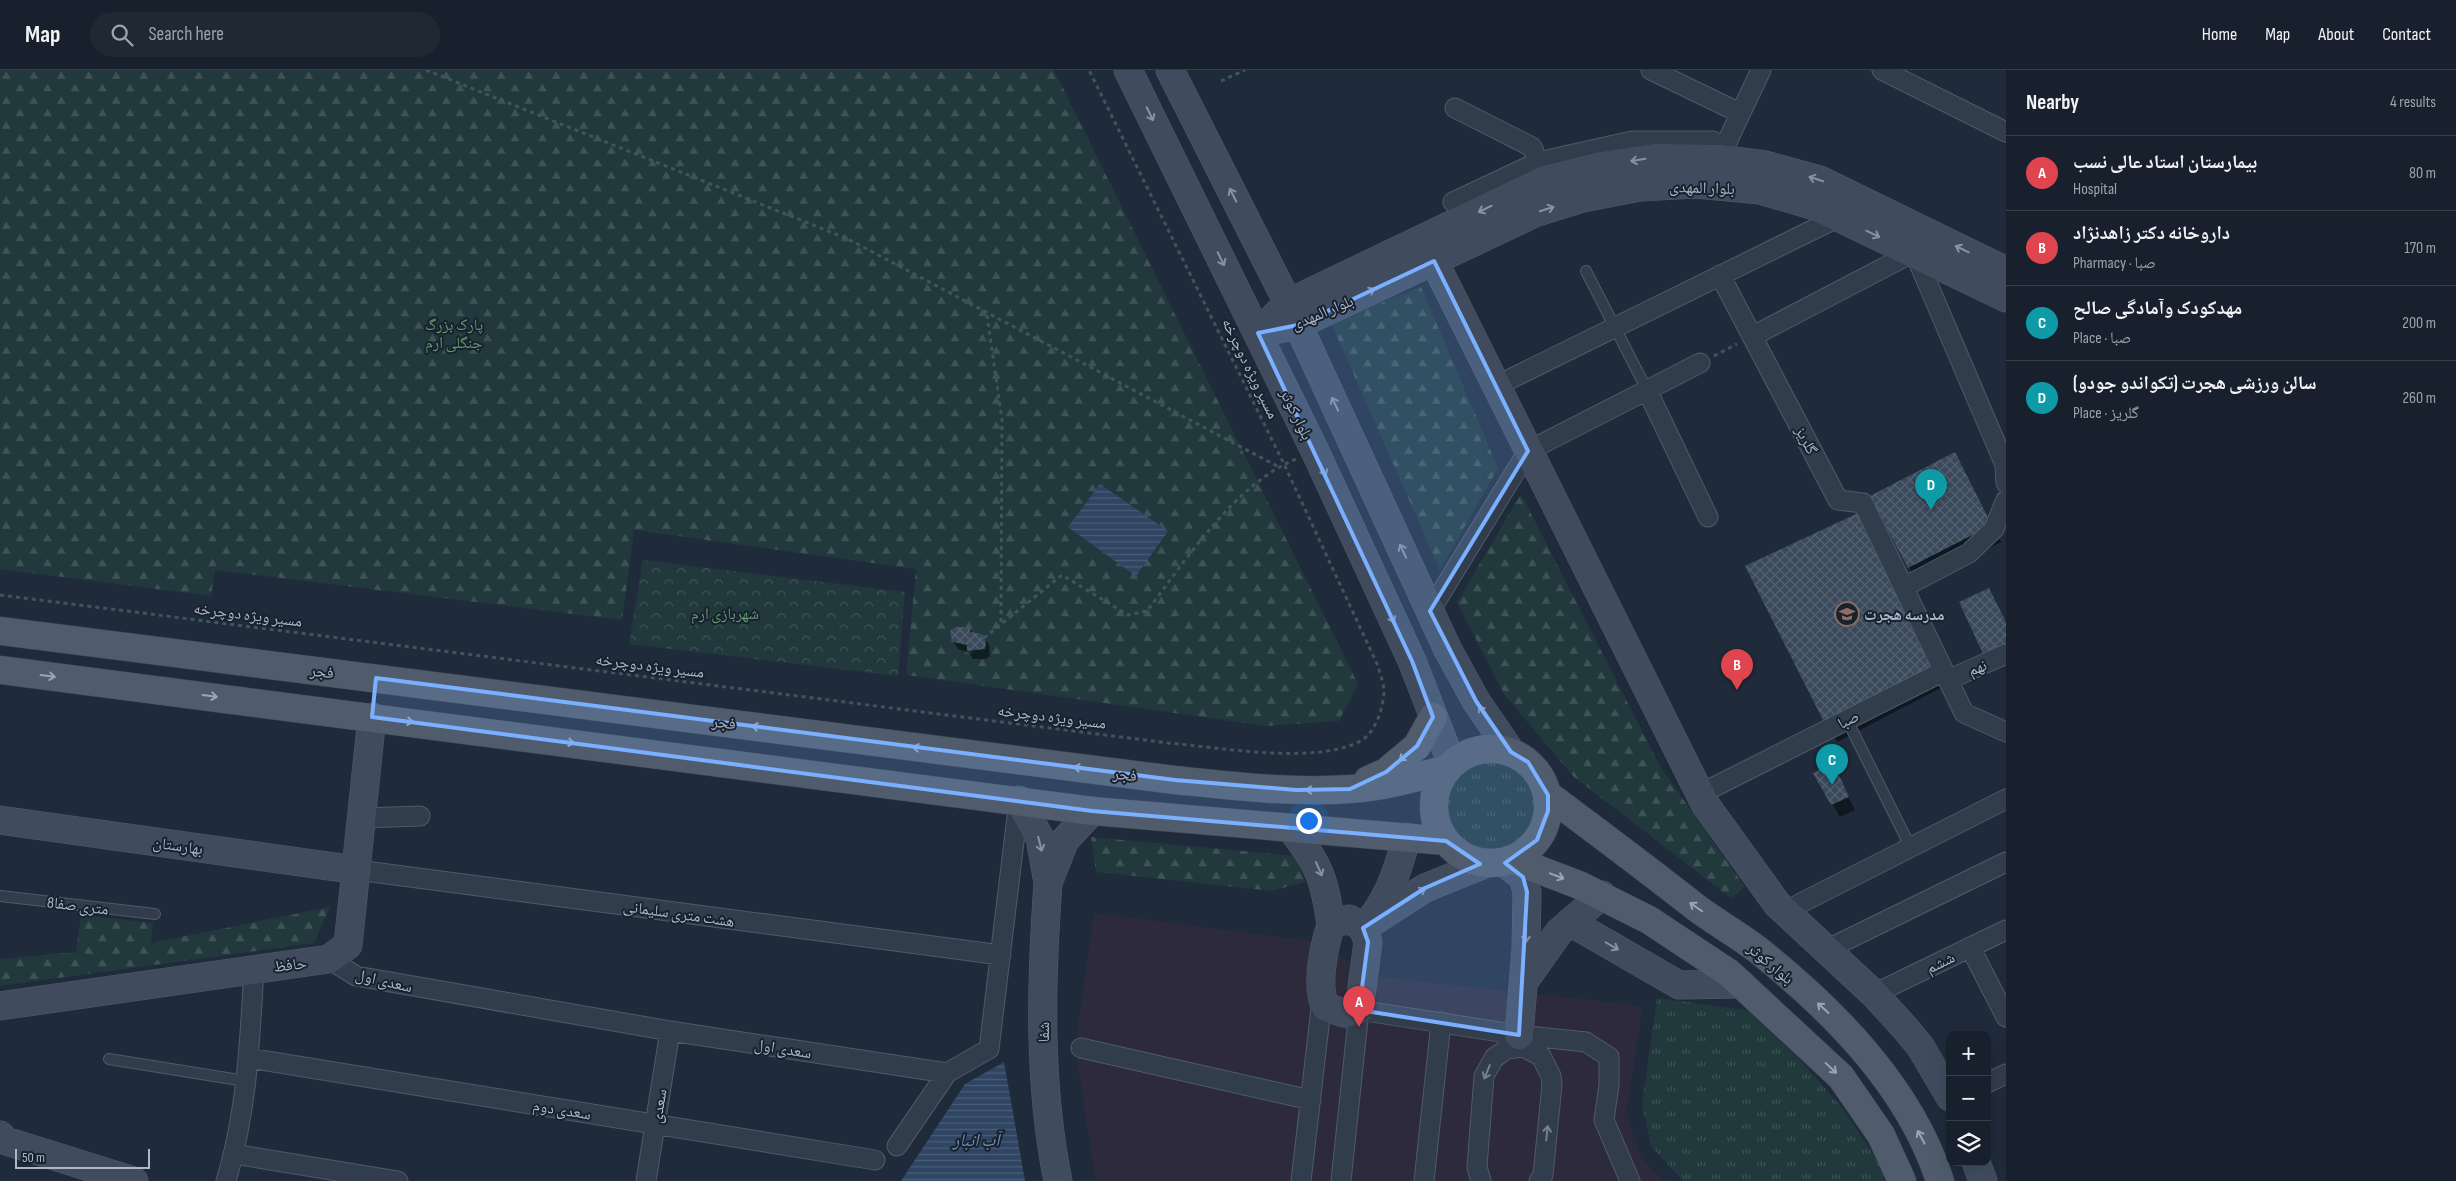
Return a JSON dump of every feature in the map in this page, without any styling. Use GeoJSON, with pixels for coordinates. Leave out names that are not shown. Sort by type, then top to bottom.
{"type":"FeatureCollection","features":[{"type":"Feature","properties":{"kind":"main road","name":"بلوار کوثر"},"geometry":{"type":"LineString","coordinates":[[1128,70],[1315,451],[1412,661],[1449,766]]}},
{"type":"Feature","properties":{"kind":"main road"},"geometry":{"type":"LineString","coordinates":[[1170,70],[1293,314],[1447,648],[1476,701],[1511,752]]}},
{"type":"Feature","properties":{"kind":"main road","name":"بلوار المهدی"},"geometry":{"type":"LineString","coordinates":[[1258,333],[1542,171],[1601,166],[1716,150],[1762,178],[1815,206],[2006,298]]}},
{"type":"Feature","properties":{"kind":"main road","name":"بلوار المهدی"},"geometry":{"type":"LineString","coordinates":[[1293,314],[1434,261],[1535,213],[1582,198],[1640,187],[1762,178],[1820,180],[2006,271]]}},
{"type":"Feature","properties":{"kind":"main road"},"geometry":{"type":"LineString","coordinates":[[1434,261],[1705,804],[1777,904],[1874,994],[1920,1046],[1946,1091]]}},
{"type":"Feature","properties":{"kind":"main road","name":"فجر"},"geometry":{"type":"LineString","coordinates":[[0,631],[1175,780],[1296,790],[1350,789],[1384,784],[1449,766]]}},
{"type":"Feature","properties":{"kind":"main road"},"geometry":{"type":"LineString","coordinates":[[0,670],[1019,800],[1092,811],[1446,841]]}},
{"type":"Feature","properties":{"kind":"main road"},"geometry":{"type":"LineString","coordinates":[[372,717],[376,678]]}},
{"type":"Feature","properties":{"kind":"main road","name":"حافظ"},"geometry":{"type":"LineString","coordinates":[[0,1006],[254,968],[329,959],[348,945],[372,717]]}},
{"type":"Feature","properties":{"kind":"main road"},"geometry":{"type":"LineString","coordinates":[[1350,789],[1386,772],[1417,746],[1433,717]]}},
{"type":"Feature","properties":{"kind":"main road"},"geometry":{"type":"LineString","coordinates":[[1363,928],[1425,888],[1500,861],[1525,851],[1537,840],[1544,827],[1548,811],[1548,795],[1528,762],[1511,752],[1496,748],[1480,749],[1465,755],[1449,766],[1437,786],[1433,804],[1436,824],[1446,841],[1457,852],[1471,860],[1500,861],[1602,895],[1649,920],[1729,973],[1841,1077],[1881,1135],[1902,1181]]}},
{"type":"Feature","properties":{"kind":"main road","name":"بلوار کوثر"},"geometry":{"type":"LineString","coordinates":[[1548,795],[1757,950],[1840,1024],[1896,1090],[1934,1162],[1940,1181]]}},
{"type":"Feature","properties":{"kind":"main road"},"geometry":{"type":"LineString","coordinates":[[1019,800],[1040,838],[1048,883]]}},
{"type":"Feature","properties":{"kind":"main road"},"geometry":{"type":"LineString","coordinates":[[1048,883],[1065,840],[1092,811]]}},
{"type":"Feature","properties":{"kind":"main road","name":"بهارستان"},"geometry":{"type":"LineString","coordinates":[[0,820],[357,870]]}},
{"type":"Feature","properties":{"kind":"main road"},"geometry":{"type":"LineString","coordinates":[[1291,829],[1315,860],[1323,879],[1332,925],[1326,941],[1322,1000],[1326,1008],[1344,1012],[1359,1010],[1368,942],[1363,928],[1349,919],[1332,925]]}},
{"type":"Feature","properties":{"kind":"main road"},"geometry":{"type":"LineString","coordinates":[[1363,928],[1375,914],[1386,894],[1399,866],[1407,837]]}},
{"type":"Feature","properties":{"kind":"main road"},"geometry":{"type":"LineString","coordinates":[[1500,861],[1523,877],[1527,892],[1526,949],[1513,1042]]}},
{"type":"Feature","properties":{"kind":"main road","name":"شفا"},"geometry":{"type":"LineString","coordinates":[[1048,883],[1043,965],[1043,1066],[1058,1181]]}},
{"type":"Feature","properties":{"kind":"main road"},"geometry":{"type":"LineString","coordinates":[[1649,920],[1646,908],[1647,897],[1657,887],[1670,886]]}},
{"type":"Feature","properties":{"kind":"main road"},"geometry":{"type":"LineString","coordinates":[[1522,983],[1541,954],[1570,922],[1602,895]]}},
{"type":"Feature","properties":{"kind":"main road"},"geometry":{"type":"LineString","coordinates":[[1570,922],[1679,985],[1741,984]]}},
{"type":"Feature","properties":{"kind":"main road"},"geometry":{"type":"LineString","coordinates":[[0,1135],[6,1141],[134,1181]]}},
{"type":"Feature","properties":{"kind":"main road"},"geometry":{"type":"LineString","coordinates":[[1977,1166],[1983,1181]]}},
{"type":"Feature","properties":{"kind":"street"},"geometry":{"type":"LineString","coordinates":[[1651,70],[1740,113]]}},
{"type":"Feature","properties":{"kind":"street"},"geometry":{"type":"LineString","coordinates":[[1716,150],[1740,113],[1761,70]]}},
{"type":"Feature","properties":{"kind":"street"},"geometry":{"type":"LineString","coordinates":[[1882,70],[2006,132]]}},
{"type":"Feature","properties":{"kind":"street"},"geometry":{"type":"LineString","coordinates":[[1453,202],[1542,171],[1532,147],[1455,108]]}},
{"type":"Feature","properties":{"kind":"street"},"geometry":{"type":"LineString","coordinates":[[1496,386],[1839,217]]}},
{"type":"Feature","properties":{"kind":"street"},"geometry":{"type":"LineString","coordinates":[[1753,336],[1913,254],[2006,471]]}},
{"type":"Feature","properties":{"kind":"street","name":"گلریز"},"geometry":{"type":"LineString","coordinates":[[1720,275],[1838,500],[1863,503],[1964,713],[2006,732]]}},
{"type":"Feature","properties":{"kind":"street"},"geometry":{"type":"LineString","coordinates":[[1430,611],[1528,451],[1700,363]]}},
{"type":"Feature","properties":{"kind":"street"},"geometry":{"type":"LineString","coordinates":[[1648,390],[1708,517]]}},
{"type":"Feature","properties":{"kind":"street"},"geometry":{"type":"LineString","coordinates":[[1904,587],[1969,553],[1994,529],[2006,500]]}},
{"type":"Feature","properties":{"kind":"street","name":"نهم"},"geometry":{"type":"LineString","coordinates":[[1946,676],[2006,654]]}},
{"type":"Feature","properties":{"kind":"street","name":"صبا"},"geometry":{"type":"LineString","coordinates":[[1700,794],[1847,720],[1946,676]]}},
{"type":"Feature","properties":{"kind":"street"},"geometry":{"type":"LineString","coordinates":[[897,1146],[947,1073],[989,1049],[1019,800]]}},
{"type":"Feature","properties":{"kind":"street"},"geometry":{"type":"LineString","coordinates":[[1799,904],[2006,800]]}},
{"type":"Feature","properties":{"kind":"street"},"geometry":{"type":"LineString","coordinates":[[362,818],[420,816]]}},
{"type":"Feature","properties":{"kind":"street"},"geometry":{"type":"LineString","coordinates":[[1828,950],[2006,862]]}},
{"type":"Feature","properties":{"kind":"street","name":"هشت متری سلیمانی"},"geometry":{"type":"LineString","coordinates":[[357,870],[1001,956]]}},
{"type":"Feature","properties":{"kind":"street","name":"ششم"},"geometry":{"type":"LineString","coordinates":[[1874,994],[2006,930]]}},
{"type":"Feature","properties":{"kind":"street"},"geometry":{"type":"LineString","coordinates":[[1970,947],[2006,1017]]}},
{"type":"Feature","properties":{"kind":"street","name":"سعدی اول"},"geometry":{"type":"LineString","coordinates":[[329,959],[356,976],[670,1031],[947,1073]]}},
{"type":"Feature","properties":{"kind":"street"},"geometry":{"type":"LineString","coordinates":[[226,1181],[234,1154],[245,1081],[254,968]]}},
{"type":"Feature","properties":{"kind":"street"},"geometry":{"type":"LineString","coordinates":[[1301,1181],[1322,1000]]}},
{"type":"Feature","properties":{"kind":"street"},"geometry":{"type":"LineString","coordinates":[[1341,1181],[1359,1010],[1441,1022],[1513,1042],[1542,1056],[1551,1076],[1552,1085],[1543,1175],[1539,1181]]}},
{"type":"Feature","properties":{"kind":"street"},"geometry":{"type":"LineString","coordinates":[[1424,1181],[1441,1022]]}},
{"type":"Feature","properties":{"kind":"street","name":"سعدی"},"geometry":{"type":"LineString","coordinates":[[646,1181],[670,1031]]}},
{"type":"Feature","properties":{"kind":"street"},"geometry":{"type":"LineString","coordinates":[[1481,1181],[1478,1167],[1484,1076],[1494,1058],[1513,1042],[1586,1042],[1609,1057],[1609,1086],[1604,1120],[1630,1181]]}},
{"type":"Feature","properties":{"kind":"street"},"geometry":{"type":"LineString","coordinates":[[1081,1048],[1311,1100]]}},
{"type":"Feature","properties":{"kind":"street","name":"سعدی دوم"},"geometry":{"type":"LineString","coordinates":[[248,1058],[875,1160]]}},
{"type":"Feature","properties":{"kind":"street"},"geometry":{"type":"LineString","coordinates":[[1991,1081],[2006,1074]]}},
{"type":"Feature","properties":{"kind":"street"},"geometry":{"type":"LineString","coordinates":[[234,1154],[398,1181]]}},
{"type":"Feature","properties":{"kind":"lane"},"geometry":{"type":"LineString","coordinates":[[1586,271],[1648,390]]}},
{"type":"Feature","properties":{"kind":"lane"},"geometry":{"type":"LineString","coordinates":[[1847,720],[1911,848]]}},
{"type":"Feature","properties":{"kind":"lane","name":"8متری صفا"},"geometry":{"type":"LineString","coordinates":[[0,896],[156,914]]}},
{"type":"Feature","properties":{"kind":"lane"},"geometry":{"type":"LineString","coordinates":[[109,1059],[245,1081]]}},
{"type":"Feature","properties":{"kind":"path"},"geometry":{"type":"LineString","coordinates":[[426,70],[848,239],[1277,466]]}},
{"type":"Feature","properties":{"kind":"path","name":"مسیر ویژه دوچرخه"},"geometry":{"type":"LineString","coordinates":[[0,595],[1168,743],[1285,753],[1332,750],[1363,739],[1378,721],[1384,692],[1378,666],[1284,464],[1089,70]]}},
{"type":"Feature","properties":{"kind":"path"},"geometry":{"type":"LineString","coordinates":[[1221,81],[1246,70]]}},
{"type":"Feature","properties":{"kind":"path"},"geometry":{"type":"LineString","coordinates":[[987,314],[1002,420],[1001,624]]}},
{"type":"Feature","properties":{"kind":"path"},"geometry":{"type":"LineString","coordinates":[[1700,363],[1753,336]]}},
{"type":"Feature","properties":{"kind":"path"},"geometry":{"type":"LineString","coordinates":[[984,638],[1062,575],[1128,615],[1147,611],[1217,519],[1277,466],[1315,451]]}},
{"type":"Feature","properties":{"kind":"highlighted area"},"geometry":{"type":"Polygon","coordinates":[[[1434,261],[1528,451],[1430,611],[1476,701],[1511,752],[1528,762],[1548,795],[1548,811],[1537,840],[1505,863],[1523,877],[1527,892],[1519,1035],[1359,1010],[1368,942],[1363,928],[1425,888],[1480,864],[1446,841],[1092,811],[372,717],[376,678],[1175,780],[1296,790],[1350,789],[1386,772],[1417,746],[1433,717],[1412,661],[1258,333],[1298,325],[1434,261]]]}},
{"type":"Feature","properties":{"kind":"shaded area"},"geometry":{"type":"Polygon","coordinates":[[[1094,913],[1312,941],[1374,976],[1643,1006],[1626,1112],[1641,1157],[1664,1181],[1096,1181],[1075,1048],[1094,913]]]}},
{"type":"Feature","properties":{"kind":"green space","name":"پارک بزرگ جنگلی ارم"},"geometry":{"type":"Polygon","coordinates":[[[0,70],[1054,70],[1358,684],[1339,721],[1267,726],[906,675],[916,569],[634,530],[622,620],[215,570],[211,596],[0,569],[0,70]]]}},
{"type":"Feature","properties":{"kind":"green space"},"geometry":{"type":"Polygon","coordinates":[[[1421,287],[1498,468],[1440,570],[1331,323],[1421,287]]]}},
{"type":"Feature","properties":{"kind":"green space"},"geometry":{"type":"Polygon","coordinates":[[[1521,494],[1661,768],[1745,887],[1731,898],[1573,776],[1504,694],[1457,602],[1521,494]]]}},
{"type":"Feature","properties":{"kind":"green space","name":"شهربازی ارم"},"geometry":{"type":"Polygon","coordinates":[[[643,560],[905,592],[898,676],[629,644],[643,560]]]}},
{"type":"Feature","properties":{"kind":"green space"},"geometry":{"type":"Polygon","coordinates":[[[1493,759],[1511,763],[1526,773],[1536,788],[1540,806],[1536,824],[1526,839],[1511,849],[1493,853],[1475,849],[1460,839],[1450,824],[1446,806],[1450,788],[1460,773],[1475,763],[1493,759]]]}},
{"type":"Feature","properties":{"kind":"green space"},"geometry":{"type":"Polygon","coordinates":[[[1091,837],[1295,856],[1305,882],[1272,891],[1096,872],[1091,837]]]}},
{"type":"Feature","properties":{"kind":"green space"},"geometry":{"type":"Polygon","coordinates":[[[330,907],[314,943],[0,986],[0,959],[76,952],[81,915],[153,923],[151,943],[330,907]]]}},
{"type":"Feature","properties":{"kind":"green space"},"geometry":{"type":"Polygon","coordinates":[[[1657,998],[1747,1010],[1802,1062],[1844,1110],[1881,1166],[1885,1181],[1683,1181],[1651,1146],[1642,1105],[1657,998]]]}},
{"type":"Feature","properties":{"kind":"water"},"geometry":{"type":"Polygon","coordinates":[[[1100,484],[1168,531],[1136,576],[1068,527],[1100,484]]]}},
{"type":"Feature","properties":{"kind":"water","name":"آب انبار"},"geometry":{"type":"Polygon","coordinates":[[[1004,1062],[1025,1181],[901,1181],[965,1084],[1004,1062]]]}},
{"type":"Feature","properties":{"kind":"building"},"geometry":{"type":"Polygon","coordinates":[[[1955,452],[1992,525],[1908,568],[1870,496],[1955,452]]]}},
{"type":"Feature","properties":{"kind":"building","name":"مدرسه هجرت"},"geometry":{"type":"Polygon","coordinates":[[[1873,506],[1948,662],[1826,726],[1745,566],[1873,506]]]}},
{"type":"Feature","properties":{"kind":"building"},"geometry":{"type":"Polygon","coordinates":[[[1989,588],[2006,622],[2006,648],[1985,658],[1959,602],[1989,588]]]}},
{"type":"Feature","properties":{"kind":"building"},"geometry":{"type":"Polygon","coordinates":[[[956,627],[970,627],[970,632],[982,634],[986,642],[985,649],[967,651],[967,645],[953,642],[950,634],[951,630],[956,627]]]}},
{"type":"Feature","properties":{"kind":"building"},"geometry":{"type":"Polygon","coordinates":[[[1833,762],[1849,797],[1831,805],[1813,773],[1833,762]]]}},
{"type":"Feature","properties":{"kind":"place","name":"سالن ورزشی هجرت (تکواندو جودو)"},"geometry":{"type":"Point","coordinates":[1931,510]}},
{"type":"Feature","properties":{"kind":"place","name":"مدرسه هجرت"},"geometry":{"type":"Point","coordinates":[1847,614]}},
{"type":"Feature","properties":{"kind":"place","name":"داروخانه دکتر زاهدنژاد"},"geometry":{"type":"Point","coordinates":[1737,690]}},
{"type":"Feature","properties":{"kind":"place","name":"مهدکودک وآمادگی صالح"},"geometry":{"type":"Point","coordinates":[1832,785]}},
{"type":"Feature","properties":{"kind":"place","name":"بیمارستان استاد عالی نسب"},"geometry":{"type":"Point","coordinates":[1359,1027]}}]}
